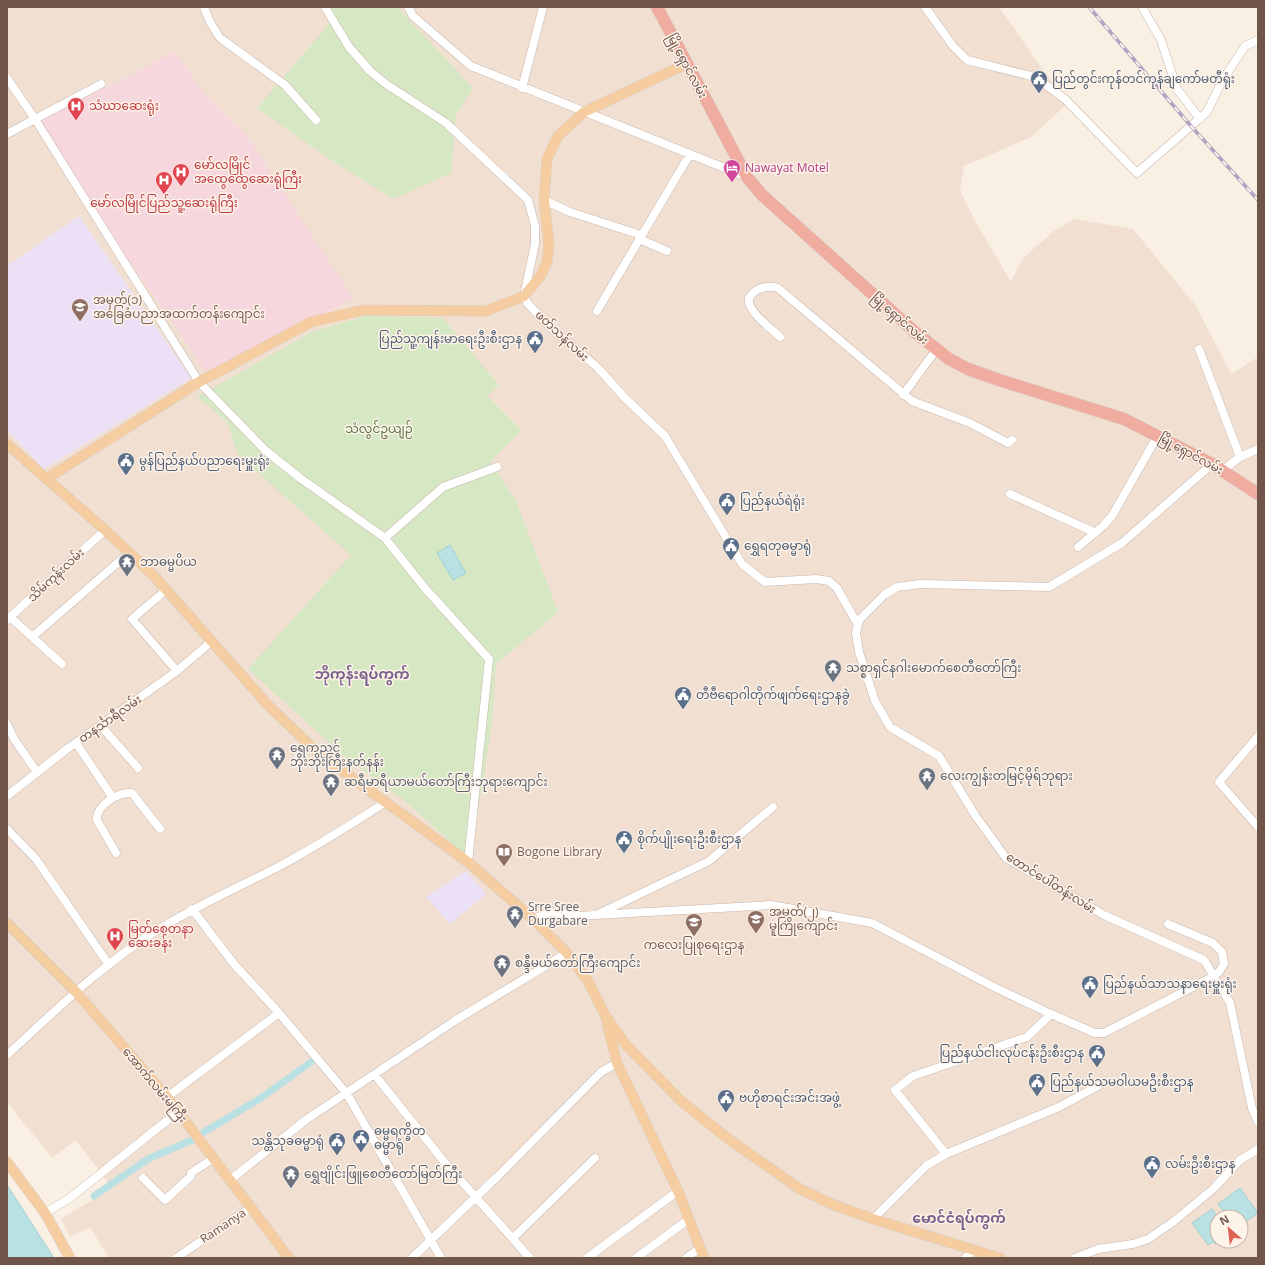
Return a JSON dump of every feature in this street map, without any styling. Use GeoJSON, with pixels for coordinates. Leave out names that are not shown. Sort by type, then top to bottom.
{"type":"FeatureCollection","features":[{"type":"Feature","properties":{"kind":"highway","name":"မြို့ရှောင်လမ်း"},"geometry":{"type":"LineString","coordinates":[[657,7],[747,177],[762,195],[936,350],[968,369],[1124,419],[1158,435],[1212,464],[1258,494]]}},
{"type":"Feature","properties":{"kind":"main road"},"geometry":{"type":"LineString","coordinates":[[46,479],[199,382],[311,322],[364,310],[486,310],[524,296],[540,277],[547,262],[549,245],[544,200],[546,159],[558,136],[584,112],[686,64]]}},
{"type":"Feature","properties":{"kind":"main road"},"geometry":{"type":"LineString","coordinates":[[7,444],[129,553],[166,590],[267,704],[318,753],[468,862],[533,919],[567,953],[588,981],[606,1017],[626,1045],[681,1101],[727,1138],[800,1189],[834,1205],[969,1254],[1000,1258]]}},
{"type":"Feature","properties":{"kind":"main road","name":"အောက်လမ်းမကြီး"},"geometry":{"type":"LineString","coordinates":[[7,923],[76,992],[179,1111],[250,1208],[290,1258]]}},
{"type":"Feature","properties":{"kind":"main road"},"geometry":{"type":"LineString","coordinates":[[606,1017],[617,1064],[678,1191],[704,1258]]}},
{"type":"Feature","properties":{"kind":"main road"},"geometry":{"type":"LineString","coordinates":[[7,1162],[45,1213],[70,1258]]}},
{"type":"Feature","properties":{"kind":"street"},"geometry":{"type":"LineString","coordinates":[[204,7],[210,22],[220,38],[285,85],[316,120]]}},
{"type":"Feature","properties":{"kind":"street"},"geometry":{"type":"LineString","coordinates":[[324,7],[349,47],[370,71],[396,91],[446,123],[528,200],[535,226],[535,244],[524,296]]}},
{"type":"Feature","properties":{"kind":"street"},"geometry":{"type":"LineString","coordinates":[[408,7],[413,16],[471,66],[522,88],[747,177]]}},
{"type":"Feature","properties":{"kind":"street"},"geometry":{"type":"LineString","coordinates":[[522,88],[543,7]]}},
{"type":"Feature","properties":{"kind":"street"},"geometry":{"type":"LineString","coordinates":[[925,7],[953,46],[967,60],[1036,77],[1065,99],[1138,173],[1190,125],[1200,119],[1207,112],[1222,80],[1244,46],[1258,40]]}},
{"type":"Feature","properties":{"kind":"street"},"geometry":{"type":"LineString","coordinates":[[1142,7],[1161,40],[1177,89],[1200,119]]}},
{"type":"Feature","properties":{"kind":"street"},"geometry":{"type":"LineString","coordinates":[[7,78],[35,119],[199,382],[266,451],[300,478],[385,538],[424,587],[489,659],[468,862]]}},
{"type":"Feature","properties":{"kind":"street"},"geometry":{"type":"LineString","coordinates":[[7,134],[100,84]]}},
{"type":"Feature","properties":{"kind":"street"},"geometry":{"type":"LineString","coordinates":[[597,311],[690,154]]}},
{"type":"Feature","properties":{"kind":"street"},"geometry":{"type":"LineString","coordinates":[[544,200],[570,212],[640,237],[667,251]]}},
{"type":"Feature","properties":{"kind":"street"},"geometry":{"type":"LineString","coordinates":[[780,337],[758,317],[749,305],[749,298],[756,290],[769,287],[778,288],[912,401],[970,423],[1008,443],[1012,440]]}},
{"type":"Feature","properties":{"kind":"street","name":"ဖတ်သန်လမ်း"},"geometry":{"type":"LineString","coordinates":[[524,296],[528,304],[553,330],[597,367],[625,398],[665,436],[742,564],[765,582],[816,579],[829,581],[837,588],[857,623]]}},
{"type":"Feature","properties":{"kind":"street"},"geometry":{"type":"LineString","coordinates":[[1199,349],[1240,457]]}},
{"type":"Feature","properties":{"kind":"street"},"geometry":{"type":"LineString","coordinates":[[903,394],[936,350]]}},
{"type":"Feature","properties":{"kind":"street"},"geometry":{"type":"LineString","coordinates":[[1078,547],[1112,516],[1158,435]]}},
{"type":"Feature","properties":{"kind":"street"},"geometry":{"type":"LineString","coordinates":[[1222,471],[1240,457],[1258,448]]}},
{"type":"Feature","properties":{"kind":"street"},"geometry":{"type":"LineString","coordinates":[[857,623],[884,595],[897,587],[904,585],[1050,587],[1122,543],[1212,464]]}},
{"type":"Feature","properties":{"kind":"street"},"geometry":{"type":"LineString","coordinates":[[385,538],[443,486],[496,467]]}},
{"type":"Feature","properties":{"kind":"street"},"geometry":{"type":"LineString","coordinates":[[1010,494],[1094,532]]}},
{"type":"Feature","properties":{"kind":"street","name":"သိမ်ကုန်းလမ်း"},"geometry":{"type":"LineString","coordinates":[[8,619],[105,530]]}},
{"type":"Feature","properties":{"kind":"street"},"geometry":{"type":"LineString","coordinates":[[32,637],[129,553]]}},
{"type":"Feature","properties":{"kind":"street"},"geometry":{"type":"LineString","coordinates":[[166,590],[132,619],[177,671]]}},
{"type":"Feature","properties":{"kind":"street"},"geometry":{"type":"LineString","coordinates":[[8,619],[32,637],[62,664]]}},
{"type":"Feature","properties":{"kind":"street","name":"တောင်ပေါ်တန်းလမ်း"},"geometry":{"type":"LineString","coordinates":[[857,623],[856,633],[859,652],[875,701],[890,727],[939,756],[975,815],[1006,858],[1104,915],[1204,960],[1230,1003],[1252,1108],[1258,1122]]}},
{"type":"Feature","properties":{"kind":"street","name":"တနင်္သာရီလမ်း"},"geometry":{"type":"LineString","coordinates":[[7,796],[76,743],[177,671],[212,641]]}},
{"type":"Feature","properties":{"kind":"street"},"geometry":{"type":"LineString","coordinates":[[7,724],[14,739],[37,772]]}},
{"type":"Feature","properties":{"kind":"street"},"geometry":{"type":"LineString","coordinates":[[101,726],[138,768]]}},
{"type":"Feature","properties":{"kind":"street"},"geometry":{"type":"LineString","coordinates":[[1258,736],[1219,782],[1258,827]]}},
{"type":"Feature","properties":{"kind":"street"},"geometry":{"type":"LineString","coordinates":[[76,743],[113,798]]}},
{"type":"Feature","properties":{"kind":"street"},"geometry":{"type":"LineString","coordinates":[[116,853],[97,820],[97,814],[113,798],[126,792],[132,793],[160,829]]}},
{"type":"Feature","properties":{"kind":"street"},"geometry":{"type":"LineString","coordinates":[[7,1055],[76,992],[109,965],[154,932],[192,909],[275,869],[332,836],[386,802]]}},
{"type":"Feature","properties":{"kind":"street"},"geometry":{"type":"LineString","coordinates":[[597,915],[709,861],[773,807]]}},
{"type":"Feature","properties":{"kind":"street"},"geometry":{"type":"LineString","coordinates":[[7,829],[36,859],[109,965]]}},
{"type":"Feature","properties":{"kind":"street"},"geometry":{"type":"LineString","coordinates":[[533,919],[552,912],[577,916],[771,906],[872,923],[996,988],[1095,1033],[1104,1033],[1219,972],[1224,964],[1222,952],[1213,944],[1168,924]]}},
{"type":"Feature","properties":{"kind":"street"},"geometry":{"type":"LineString","coordinates":[[192,909],[234,964],[279,1013],[347,1094],[431,1238],[441,1258]]}},
{"type":"Feature","properties":{"kind":"street"},"geometry":{"type":"LineString","coordinates":[[230,1180],[307,1119],[347,1094],[456,1020],[567,953]]}},
{"type":"Feature","properties":{"kind":"street"},"geometry":{"type":"LineString","coordinates":[[167,1097],[279,1013]]}},
{"type":"Feature","properties":{"kind":"street"},"geometry":{"type":"LineString","coordinates":[[946,1154],[895,1090],[913,1076],[1026,1037],[1051,1014]]}},
{"type":"Feature","properties":{"kind":"street"},"geometry":{"type":"LineString","coordinates":[[412,1258],[601,1072],[617,1064]]}},
{"type":"Feature","properties":{"kind":"street"},"geometry":{"type":"LineString","coordinates":[[375,1075],[446,1164],[530,1258]]}},
{"type":"Feature","properties":{"kind":"street"},"geometry":{"type":"LineString","coordinates":[[873,1219],[926,1166],[946,1154],[1058,1107],[1098,1086]]}},
{"type":"Feature","properties":{"kind":"street"},"geometry":{"type":"LineString","coordinates":[[45,1213],[70,1198],[179,1111]]}},
{"type":"Feature","properties":{"kind":"street"},"geometry":{"type":"LineString","coordinates":[[1075,1258],[1098,1249],[1133,1244],[1148,1239],[1173,1222],[1213,1189],[1240,1160],[1258,1149]]}},
{"type":"Feature","properties":{"kind":"street"},"geometry":{"type":"LineString","coordinates":[[143,1178],[165,1200],[191,1176],[191,1173],[214,1158]]}},
{"type":"Feature","properties":{"kind":"street"},"geometry":{"type":"LineString","coordinates":[[513,1238],[595,1158]]}},
{"type":"Feature","properties":{"kind":"street"},"geometry":{"type":"LineString","coordinates":[[587,1258],[678,1191]]}},
{"type":"Feature","properties":{"kind":"street","name":"Ramanya"},"geometry":{"type":"LineString","coordinates":[[176,1258],[250,1208]]}},
{"type":"Feature","properties":{"kind":"street"},"geometry":{"type":"LineString","coordinates":[[636,1258],[689,1219]]}},
{"type":"Feature","properties":{"kind":"street"},"geometry":{"type":"LineString","coordinates":[[686,1258],[700,1248]]}},
{"type":"Feature","properties":{"kind":"shaded area"},"geometry":{"type":"Polygon","coordinates":[[[7,7],[999,7],[1067,104],[1031,137],[964,166],[960,190],[975,221],[1011,282],[1023,258],[1054,231],[1074,219],[1133,229],[1196,306],[1231,374],[1258,357],[1258,1258],[109,1258],[90,1227],[70,1237],[61,1219],[112,1188],[76,1140],[52,1158],[7,1102],[7,7]]]}},
{"type":"Feature","properties":{"kind":"shaded area","name":"မော်လမြိုင် အထွေထွေဆေးရုံကြီး"},"geometry":{"type":"Polygon","coordinates":[[[175,52],[208,98],[247,136],[354,299],[206,371],[114,239],[39,122],[175,52]]]}},
{"type":"Feature","properties":{"kind":"shaded area","name":"အမှတ်(၁) အခြေခံပညာအထက်တန်းကျောင်း"},"geometry":{"type":"Polygon","coordinates":[[[79,216],[191,378],[44,469],[7,430],[7,266],[79,216]]]}},
{"type":"Feature","properties":{"kind":"shaded area"},"geometry":{"type":"Polygon","coordinates":[[[466,871],[486,894],[450,924],[426,897],[466,871]]]}},
{"type":"Feature","properties":{"kind":"green space"},"geometry":{"type":"Polygon","coordinates":[[[329,7],[397,7],[473,88],[456,115],[451,173],[393,199],[331,160],[257,108],[329,24],[329,7]]]}},
{"type":"Feature","properties":{"kind":"green space","name":"သံလွင်ဥယျဉ်"},"geometry":{"type":"Polygon","coordinates":[[[365,316],[443,318],[499,385],[487,396],[521,430],[490,462],[516,501],[558,612],[496,664],[492,725],[470,860],[409,804],[344,756],[248,669],[351,555],[238,455],[227,422],[197,397],[312,332],[365,316]]]}},
{"type":"Feature","properties":{"kind":"water"},"geometry":{"type":"Polygon","coordinates":[[[450,545],[466,573],[453,580],[437,553],[450,545]]]}},
{"type":"Feature","properties":{"kind":"water"},"geometry":{"type":"Polygon","coordinates":[[[7,1185],[54,1258],[7,1258],[7,1185]]]}},
{"type":"Feature","properties":{"kind":"water"},"geometry":{"type":"Polygon","coordinates":[[[1240,1188],[1258,1213],[1249,1219],[1249,1209],[1222,1209],[1218,1204],[1240,1188]]]}},
{"type":"Feature","properties":{"kind":"water"},"geometry":{"type":"Polygon","coordinates":[[[1209,1211],[1209,1244],[1208,1245],[1192,1223],[1209,1211]]]}},
{"type":"Feature","properties":{"kind":"waterway"},"geometry":{"type":"LineString","coordinates":[[204,1132],[261,1098],[311,1062]]}},
{"type":"Feature","properties":{"kind":"waterway"},"geometry":{"type":"LineString","coordinates":[[94,1196],[148,1159],[192,1140]]}},
{"type":"Feature","properties":{"kind":"railway"},"geometry":{"type":"LineString","coordinates":[[1089,7],[1190,125],[1258,200]]}},
{"type":"Feature","properties":{"kind":"place","name":"ပြည်တွင်းကုန်တင်ကုန်ချကော်မတီရုံး"},"geometry":{"type":"Point","coordinates":[1039,94]}},
{"type":"Feature","properties":{"kind":"place","name":"သံဃာဆေးရုံး"},"geometry":{"type":"Point","coordinates":[76,121]}},
{"type":"Feature","properties":{"kind":"place","name":"Nawayat Motel"},"geometry":{"type":"Point","coordinates":[732,183]}},
{"type":"Feature","properties":{"kind":"place","name":"မော်လမြိုင် အထွေထွေဆေးရုံကြီး"},"geometry":{"type":"Point","coordinates":[181,187]}},
{"type":"Feature","properties":{"kind":"place","name":"မော်လမြိုင်ပြည်သူ့ဆေးရုံကြီး"},"geometry":{"type":"Point","coordinates":[164,195]}},
{"type":"Feature","properties":{"kind":"place","name":"အမှတ်(၁) အခြေခံပညာအထက်တန်းကျောင်း"},"geometry":{"type":"Point","coordinates":[80,322]}},
{"type":"Feature","properties":{"kind":"place","name":"ပြည်သူ့ကျန်းမာရေးဦးစီးဌာန"},"geometry":{"type":"Point","coordinates":[535,354]}},
{"type":"Feature","properties":{"kind":"place","name":"မွန်ပြည်နယ်ပညာရေးမှူးရုံး"},"geometry":{"type":"Point","coordinates":[126,476]}},
{"type":"Feature","properties":{"kind":"place","name":"ပြည်နယ်ရဲရုံး"},"geometry":{"type":"Point","coordinates":[727,516]}},
{"type":"Feature","properties":{"kind":"place","name":"ရွှေရတုဓမ္မာရုံ"},"geometry":{"type":"Point","coordinates":[731,561]}},
{"type":"Feature","properties":{"kind":"place","name":"ဘာဓမ္မပိယ"},"geometry":{"type":"Point","coordinates":[127,577]}},
{"type":"Feature","properties":{"kind":"place","name":"သစ္စာရှင်နဂါးမောက်စေတီတော်ကြီး"},"geometry":{"type":"Point","coordinates":[833,683]}},
{"type":"Feature","properties":{"kind":"place","name":"တီဗီရောဂါတိုက်ဖျက်ရေးဌာနခွဲ"},"geometry":{"type":"Point","coordinates":[683,710]}},
{"type":"Feature","properties":{"kind":"place","name":"ရွှေကညင် ဘိုးဘိုးကြီးနတ်နန်း"},"geometry":{"type":"Point","coordinates":[277,770]}},
{"type":"Feature","properties":{"kind":"place","name":"လေးကျွန်းတမြင့်မိုရ်ဘုရား"},"geometry":{"type":"Point","coordinates":[927,791]}},
{"type":"Feature","properties":{"kind":"place","name":"ဆရီမာရီယာမယ်တော်ကြီးဘုရားကျောင်း"},"geometry":{"type":"Point","coordinates":[331,797]}},
{"type":"Feature","properties":{"kind":"place","name":"စိုက်ပျိုးရေးဦးစီးဌာန"},"geometry":{"type":"Point","coordinates":[624,854]}},
{"type":"Feature","properties":{"kind":"place","name":"Bogone Library"},"geometry":{"type":"Point","coordinates":[504,867]}},
{"type":"Feature","properties":{"kind":"place","name":"Srre Sree Durgabare"},"geometry":{"type":"Point","coordinates":[515,929]}},
{"type":"Feature","properties":{"kind":"place","name":"အမှတ်(၂) မူကြိုကျောင်း"},"geometry":{"type":"Point","coordinates":[756,934]}},
{"type":"Feature","properties":{"kind":"place","name":"ကလေးပြုစုရေးဌာန"},"geometry":{"type":"Point","coordinates":[694,937]}},
{"type":"Feature","properties":{"kind":"place","name":"မြတ်စေတနာ ဆေးခန်း"},"geometry":{"type":"Point","coordinates":[115,951]}},
{"type":"Feature","properties":{"kind":"place","name":"စန္ဒီမယ်တော်ကြီးကျောင်း"},"geometry":{"type":"Point","coordinates":[502,978]}},
{"type":"Feature","properties":{"kind":"place","name":"ပြည်နယ်သာသနာရေးမှူးရုံး"},"geometry":{"type":"Point","coordinates":[1090,999]}},
{"type":"Feature","properties":{"kind":"place","name":"ပြည်နယ်ငါးလုပ်ငန်းဦးစီးဌာန"},"geometry":{"type":"Point","coordinates":[1097,1068]}},
{"type":"Feature","properties":{"kind":"place","name":"ပြည်နယ်သမဝါယမဦးစီးဌာန"},"geometry":{"type":"Point","coordinates":[1037,1097]}},
{"type":"Feature","properties":{"kind":"place","name":"ဗဟိုစာရင်းအင်းအဖွဲ့"},"geometry":{"type":"Point","coordinates":[726,1113]}},
{"type":"Feature","properties":{"kind":"place","name":"ဓမ္မရက္ခိတ ဓမ္မာရုံ"},"geometry":{"type":"Point","coordinates":[361,1153]}},
{"type":"Feature","properties":{"kind":"place","name":"သန္တိသုခဓမ္မာရုံ"},"geometry":{"type":"Point","coordinates":[337,1156]}},
{"type":"Feature","properties":{"kind":"place","name":"လမ်းဦးစီးဌာန"},"geometry":{"type":"Point","coordinates":[1152,1179]}},
{"type":"Feature","properties":{"kind":"place","name":"ရွှေဗျိုင်းဖြူစေတီတော်မြတ်ကြီး"},"geometry":{"type":"Point","coordinates":[291,1189]}},
{"type":"Feature","properties":{"kind":"district","name":"ဘိုကုန်းရပ်ကွက်"},"geometry":{"type":"Point","coordinates":[362,674]}},
{"type":"Feature","properties":{"kind":"district","name":"မောင်ငံရပ်ကွက်"},"geometry":{"type":"Point","coordinates":[959,1218]}}]}
